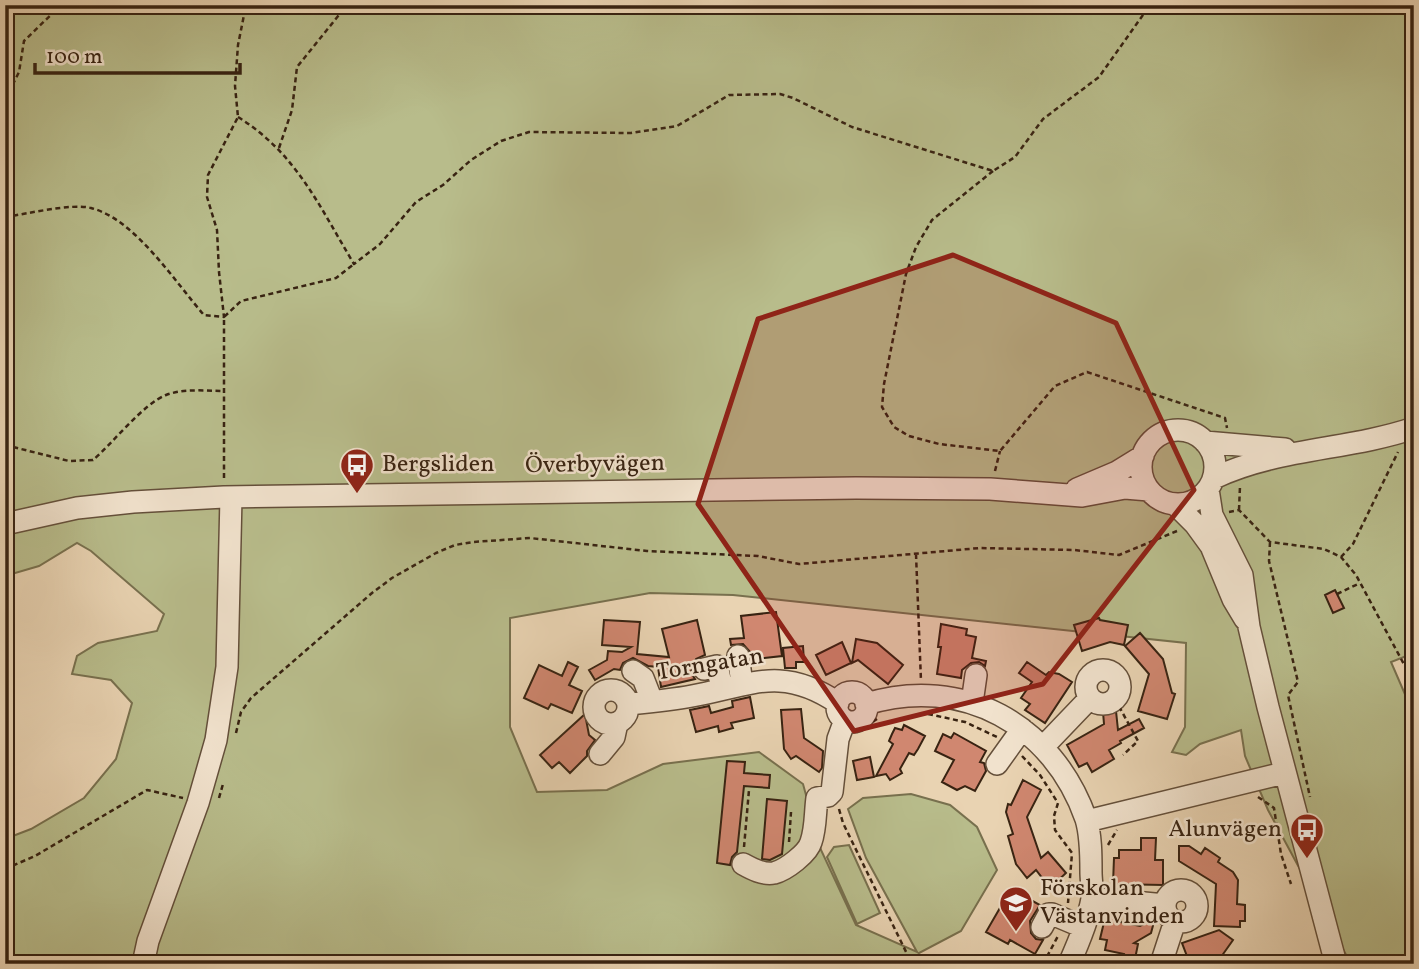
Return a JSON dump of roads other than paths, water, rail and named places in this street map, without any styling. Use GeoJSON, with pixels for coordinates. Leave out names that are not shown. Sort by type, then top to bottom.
{"type":"FeatureCollection","features":[{"type":"Feature","properties":{"kind":"street"},"geometry":{"type":"LineString","coordinates":[[1175,504],[1197,499],[1211,483],[1236,467],[1392,435],[1414,428]]}},
{"type":"Feature","properties":{"kind":"street"},"geometry":{"type":"LineString","coordinates":[[1308,451],[1231,446],[1205,442],[1191,433],[1174,431],[1158,436],[1152,442],[1143,456],[1142,474],[1149,490],[1161,500],[1175,504],[1203,519],[1242,575],[1249,627],[1284,773],[1336,964]]}},
{"type":"Feature","properties":{"kind":"street"},"geometry":{"type":"LineString","coordinates":[[1203,519],[1211,483],[1213,455],[1205,442]]}},
{"type":"Feature","properties":{"kind":"street","name":"Överbyvägen"},"geometry":{"type":"LineString","coordinates":[[1062,493],[1099,481],[1143,456]]}},
{"type":"Feature","properties":{"kind":"street","name":"Överbyvägen"},"geometry":{"type":"LineString","coordinates":[[5,524],[77,508],[227,497],[856,488],[990,489],[1082,496],[1125,488],[1149,490]]}},
{"type":"Feature","properties":{"kind":"street"},"geometry":{"type":"LineString","coordinates":[[144,964],[148,941],[208,802],[227,667],[227,497]]}},
{"type":"Feature","properties":{"kind":"street"},"geometry":{"type":"LineString","coordinates":[[732,686],[738,656]]}},
{"type":"Feature","properties":{"kind":"street"},"geometry":{"type":"LineString","coordinates":[[704,669],[717,666],[732,686]]}},
{"type":"Feature","properties":{"kind":"street"},"geometry":{"type":"LineString","coordinates":[[1105,670],[1115,674],[1120,684],[1115,699],[1099,704],[1090,698],[1087,681],[1094,672],[1105,670]]}},
{"type":"Feature","properties":{"kind":"street"},"geometry":{"type":"LineString","coordinates":[[633,671],[643,678],[652,701]]}},
{"type":"Feature","properties":{"kind":"street"},"geometry":{"type":"LineString","coordinates":[[972,703],[976,675]]}},
{"type":"Feature","properties":{"kind":"street","name":"Torngatan"},"geometry":{"type":"LineString","coordinates":[[628,704],[694,696],[769,680],[791,681],[809,686],[846,718]]}},
{"type":"Feature","properties":{"kind":"street","name":"Torngatan"},"geometry":{"type":"LineString","coordinates":[[612,690],[622,694],[628,704],[626,715],[617,723],[605,724],[594,711],[594,700],[602,692],[612,690]]}},
{"type":"Feature","properties":{"kind":"street"},"geometry":{"type":"LineString","coordinates":[[743,864],[761,873],[774,873],[793,862],[809,847],[817,798],[828,796],[832,792],[838,739],[846,718],[859,720],[865,713],[866,704],[887,697],[921,695],[972,703],[1007,717],[1044,747],[1067,777],[1087,821],[1092,898],[1071,963]]}},
{"type":"Feature","properties":{"kind":"street"},"geometry":{"type":"LineString","coordinates":[[1044,747],[1090,698]]}},
{"type":"Feature","properties":{"kind":"street"},"geometry":{"type":"LineString","coordinates":[[600,754],[614,737],[617,723]]}},
{"type":"Feature","properties":{"kind":"street"},"geometry":{"type":"LineString","coordinates":[[997,764],[1021,729]]}},
{"type":"Feature","properties":{"kind":"street"},"geometry":{"type":"LineString","coordinates":[[1087,821],[1284,773]]}},
{"type":"Feature","properties":{"kind":"street"},"geometry":{"type":"LineString","coordinates":[[1092,898],[1170,913],[1161,964]]}},
{"type":"Feature","properties":{"kind":"street"},"geometry":{"type":"LineString","coordinates":[[1042,927],[1049,914],[1052,914],[1083,927]]}},
{"type":"Feature","properties":{"kind":"place","name":"Bergsliden"},"geometry":{"type":"Point","coordinates":[357,495]}},
{"type":"Feature","properties":{"kind":"place","name":"Alunvägen"},"geometry":{"type":"Point","coordinates":[1307,860]}},
{"type":"Feature","properties":{"kind":"place","name":"Förskolan Västanvinden"},"geometry":{"type":"Point","coordinates":[1016,933]}}]}
